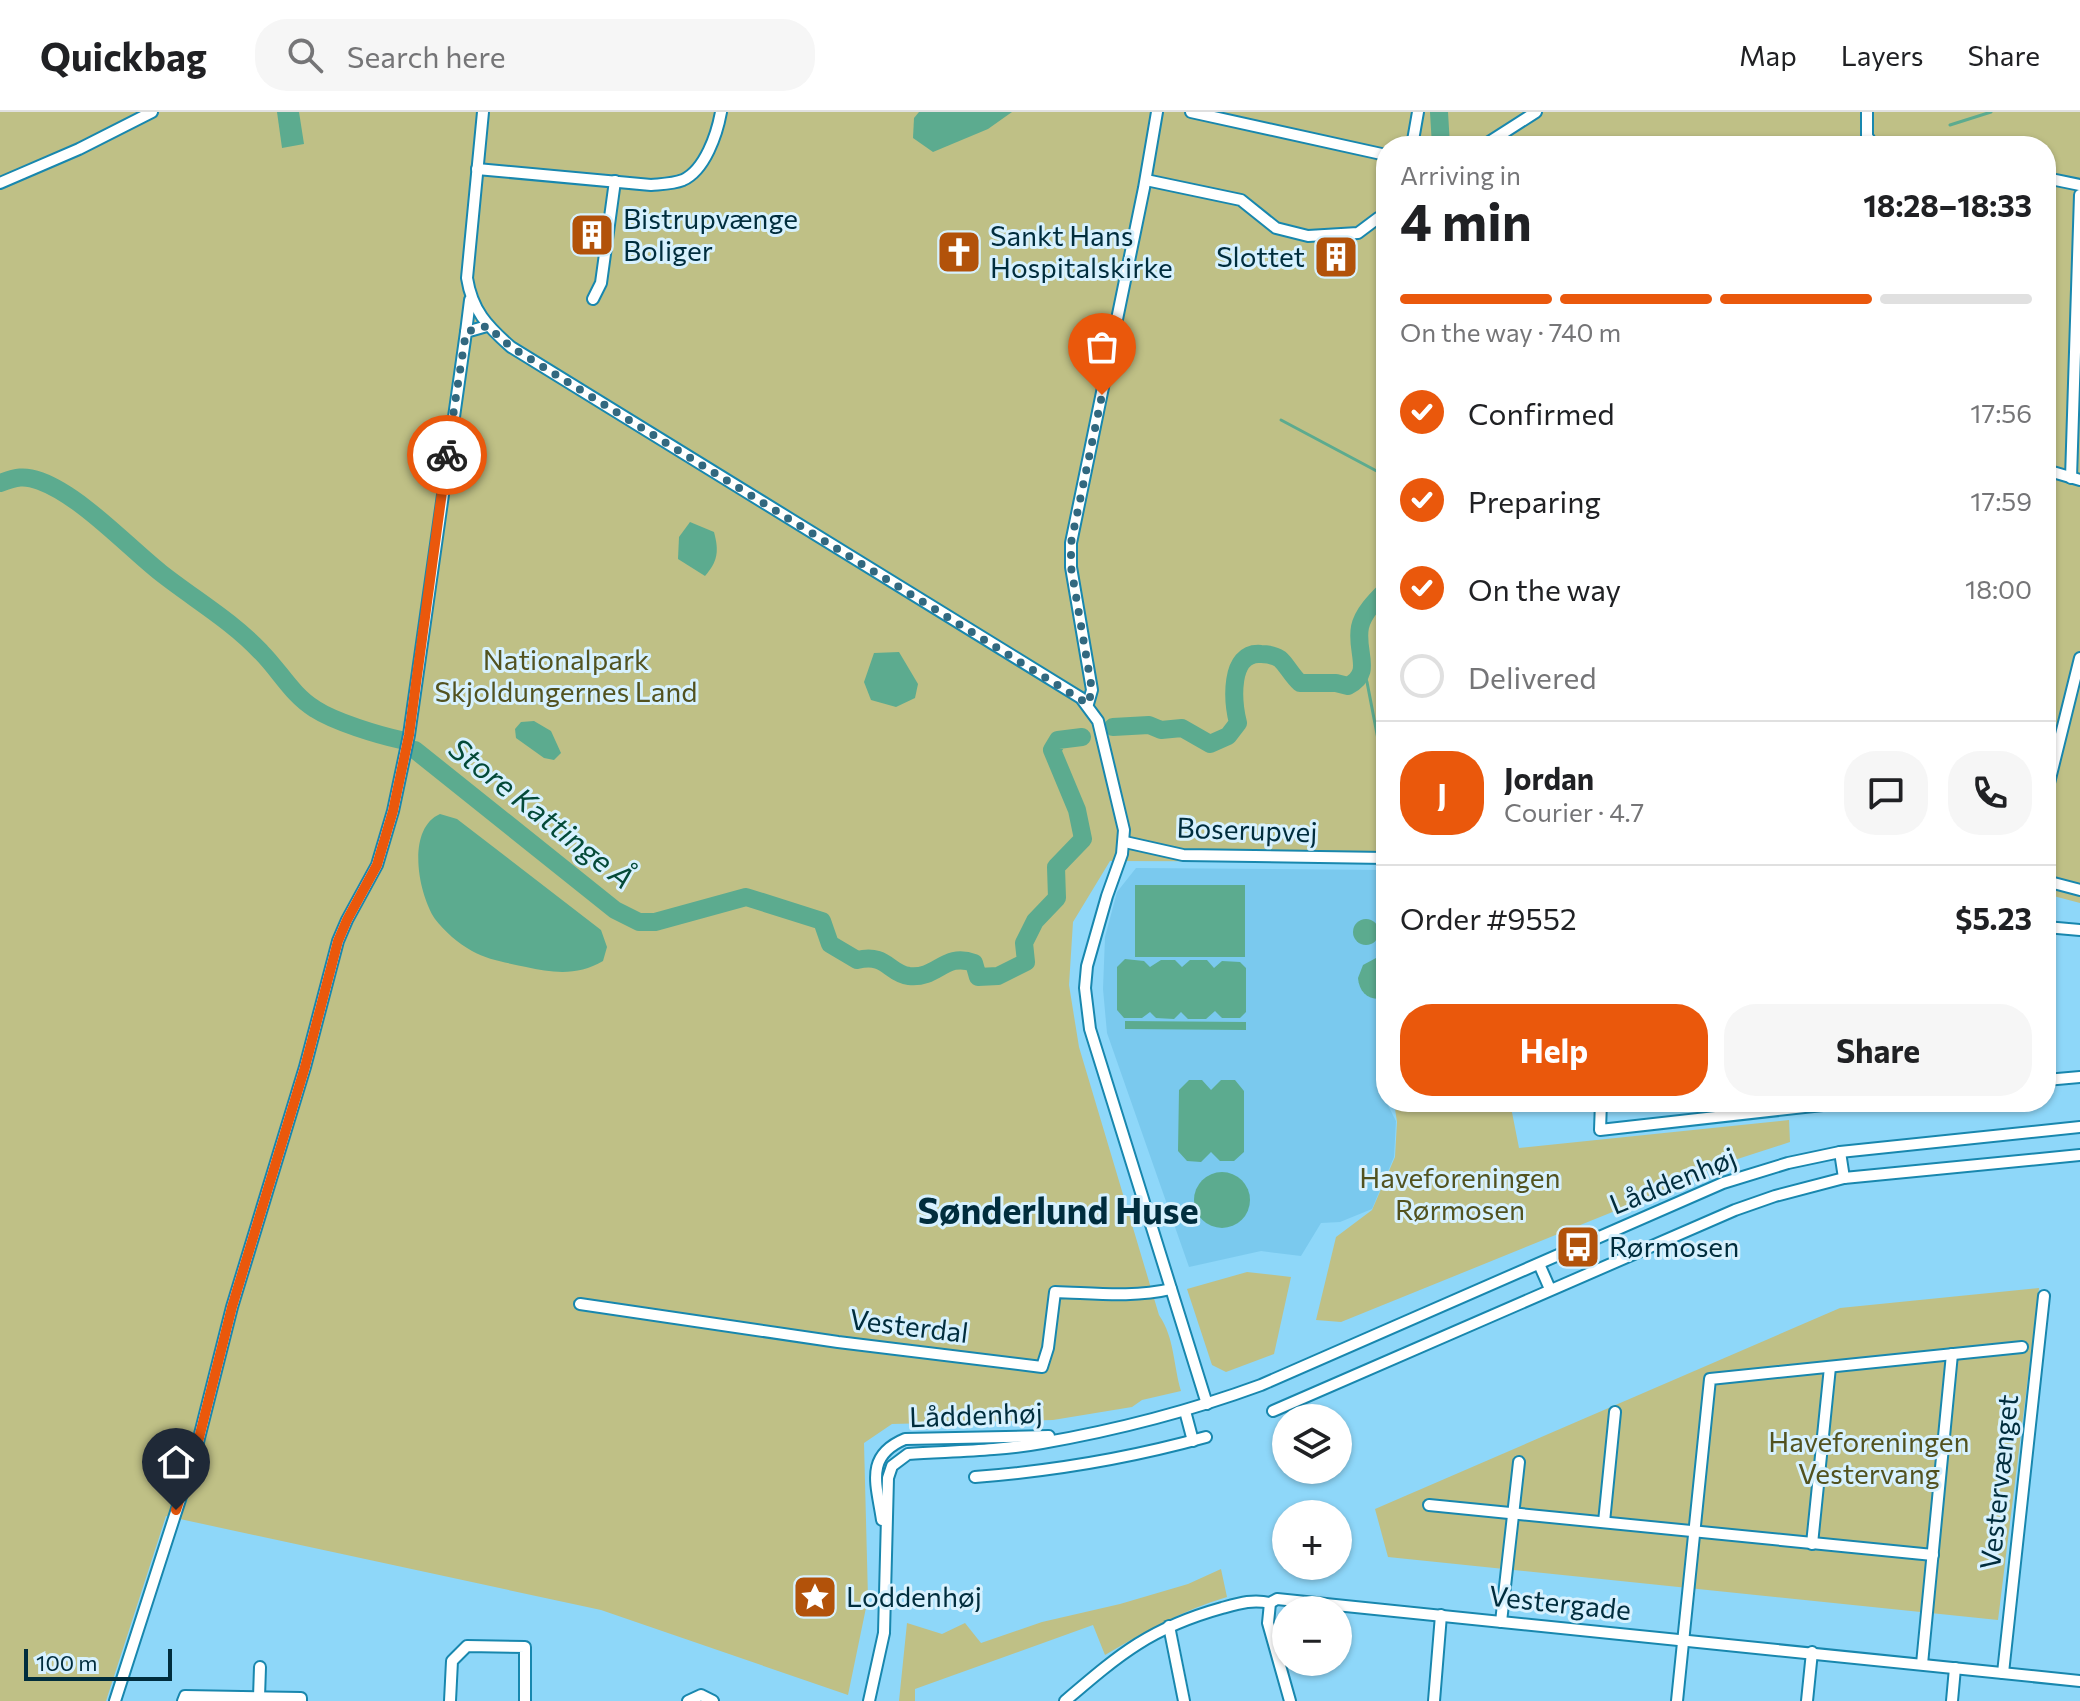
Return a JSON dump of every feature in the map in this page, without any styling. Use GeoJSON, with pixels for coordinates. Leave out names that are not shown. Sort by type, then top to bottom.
{"type":"FeatureCollection","features":[{"type":"Feature","properties":{"kind":"street"},"geometry":{"type":"LineString","coordinates":[[0,183],[79,149],[152,112]]}},
{"type":"Feature","properties":{"kind":"street"},"geometry":{"type":"LineString","coordinates":[[115,1701],[196,1450],[232,1307],[305,1067],[338,941],[377,865],[393,811],[409,735],[466,332],[470,300],[467,257],[483,112]]}},
{"type":"Feature","properties":{"kind":"street"},"geometry":{"type":"LineString","coordinates":[[477,169],[668,184],[683,180],[696,171],[709,149],[721,112]]}},
{"type":"Feature","properties":{"kind":"street"},"geometry":{"type":"LineString","coordinates":[[1088,704],[1092,690],[1071,567],[1071,543],[1146,180],[1157,112]]}},
{"type":"Feature","properties":{"kind":"street"},"geometry":{"type":"LineString","coordinates":[[1191,112],[1376,153]]}},
{"type":"Feature","properties":{"kind":"street"},"geometry":{"type":"LineString","coordinates":[[1414,136],[1418,112]]}},
{"type":"Feature","properties":{"kind":"street"},"geometry":{"type":"LineString","coordinates":[[1499,136],[1536,112]]}},
{"type":"Feature","properties":{"kind":"street"},"geometry":{"type":"LineString","coordinates":[[1867,112],[1867,136]]}},
{"type":"Feature","properties":{"kind":"street"},"geometry":{"type":"LineString","coordinates":[[1146,180],[1241,200],[1276,228],[1308,236],[1358,233],[1376,220]]}},
{"type":"Feature","properties":{"kind":"street"},"geometry":{"type":"LineString","coordinates":[[2056,180],[2080,185]]}},
{"type":"Feature","properties":{"kind":"street"},"geometry":{"type":"LineString","coordinates":[[593,299],[601,283],[615,181]]}},
{"type":"Feature","properties":{"kind":"street"},"geometry":{"type":"LineString","coordinates":[[2056,473],[2076,479],[2080,195]]}},
{"type":"Feature","properties":{"kind":"street"},"geometry":{"type":"LineString","coordinates":[[470,300],[487,326],[511,347],[1088,704],[1098,721],[1125,842],[1094,936],[1087,966],[1086,1009],[1207,1404]]}},
{"type":"Feature","properties":{"kind":"street"},"geometry":{"type":"LineString","coordinates":[[466,332],[487,326]]}},
{"type":"Feature","properties":{"kind":"street"},"geometry":{"type":"LineString","coordinates":[[2056,756],[2080,661]]}},
{"type":"Feature","properties":{"kind":"street","name":"Boserupvej"},"geometry":{"type":"LineString","coordinates":[[1125,842],[1183,855],[1376,858]]}},
{"type":"Feature","properties":{"kind":"street"},"geometry":{"type":"LineString","coordinates":[[2056,884],[2080,890]]}},
{"type":"Feature","properties":{"kind":"street"},"geometry":{"type":"LineString","coordinates":[[2056,928],[2080,930]]}},
{"type":"Feature","properties":{"kind":"street"},"geometry":{"type":"LineString","coordinates":[[2056,1079],[2080,1077]]}},
{"type":"Feature","properties":{"kind":"street"},"geometry":{"type":"LineString","coordinates":[[1601,1112],[1600,1130],[1761,1112]]}},
{"type":"Feature","properties":{"kind":"street","name":"Låddenhøj"},"geometry":{"type":"LineString","coordinates":[[869,1701],[884,1633],[888,1478],[897,1460],[908,1454],[1018,1446],[1207,1404],[1261,1385],[1723,1183],[1788,1163],[1840,1152],[2080,1127]]}},
{"type":"Feature","properties":{"kind":"street"},"geometry":{"type":"LineString","coordinates":[[1840,1152],[1844,1178]]}},
{"type":"Feature","properties":{"kind":"street"},"geometry":{"type":"LineString","coordinates":[[1289,1404],[1735,1210],[1844,1178],[2080,1155]]}},
{"type":"Feature","properties":{"kind":"street"},"geometry":{"type":"LineString","coordinates":[[1539,1264],[1550,1289]]}},
{"type":"Feature","properties":{"kind":"street","name":"Vesterdal"},"geometry":{"type":"LineString","coordinates":[[580,1304],[838,1342],[1042,1367],[1048,1348],[1055,1292],[1156,1293],[1171,1289]]}},
{"type":"Feature","properties":{"kind":"street","name":"Vestervænget"},"geometry":{"type":"LineString","coordinates":[[2003,1673],[2044,1296]]}},
{"type":"Feature","properties":{"kind":"street"},"geometry":{"type":"LineString","coordinates":[[1677,1701],[1710,1379],[2022,1347]]}},
{"type":"Feature","properties":{"kind":"street"},"geometry":{"type":"LineString","coordinates":[[1922,1664],[1952,1354]]}},
{"type":"Feature","properties":{"kind":"street"},"geometry":{"type":"LineString","coordinates":[[1812,1544],[1830,1367]]}},
{"type":"Feature","properties":{"kind":"street"},"geometry":{"type":"LineString","coordinates":[[1185,1411],[1193,1441]]}},
{"type":"Feature","properties":{"kind":"street"},"geometry":{"type":"LineString","coordinates":[[1604,1522],[1615,1412]]}},
{"type":"Feature","properties":{"kind":"street","name":"Låddenhøj"},"geometry":{"type":"LineString","coordinates":[[886,1550],[875,1475],[877,1461],[893,1444],[905,1439],[1078,1435]]}},
{"type":"Feature","properties":{"kind":"street"},"geometry":{"type":"LineString","coordinates":[[975,1477],[1073,1466],[1206,1437]]}},
{"type":"Feature","properties":{"kind":"street"},"geometry":{"type":"LineString","coordinates":[[1501,1622],[1519,1462]]}},
{"type":"Feature","properties":{"kind":"street"},"geometry":{"type":"LineString","coordinates":[[1429,1505],[1933,1555]]}},
{"type":"Feature","properties":{"kind":"street","name":"Vestergade"},"geometry":{"type":"LineString","coordinates":[[1065,1701],[1140,1640],[1169,1626],[1256,1599],[1270,1603],[1280,1599],[2080,1681]]}},
{"type":"Feature","properties":{"kind":"street"},"geometry":{"type":"LineString","coordinates":[[1270,1603],[1268,1623],[1290,1701]]}},
{"type":"Feature","properties":{"kind":"street"},"geometry":{"type":"LineString","coordinates":[[1434,1701],[1441,1615]]}},
{"type":"Feature","properties":{"kind":"street"},"geometry":{"type":"LineString","coordinates":[[1169,1626],[1184,1701]]}},
{"type":"Feature","properties":{"kind":"street"},"geometry":{"type":"LineString","coordinates":[[450,1701],[452,1661],[467,1646],[525,1647],[525,1701]]}},
{"type":"Feature","properties":{"kind":"street"},"geometry":{"type":"LineString","coordinates":[[1807,1701],[1812,1652]]}},
{"type":"Feature","properties":{"kind":"street"},"geometry":{"type":"LineString","coordinates":[[259,1697],[260,1667]]}},
{"type":"Feature","properties":{"kind":"street"},"geometry":{"type":"LineString","coordinates":[[1952,1701],[1955,1668]]}},
{"type":"Feature","properties":{"kind":"street"},"geometry":{"type":"LineString","coordinates":[[688,1701],[701,1695],[713,1701]]}},
{"type":"Feature","properties":{"kind":"street"},"geometry":{"type":"LineString","coordinates":[[183,1701],[185,1696],[301,1698],[301,1701]]}},
{"type":"Feature","properties":{"kind":"shaded area"},"geometry":{"type":"Polygon","coordinates":[[[277,112],[299,112],[304,144],[282,148],[277,112]]]}},
{"type":"Feature","properties":{"kind":"shaded area"},"geometry":{"type":"Polygon","coordinates":[[[919,112],[1012,112],[988,129],[933,152],[913,138],[914,118],[919,112]]]}},
{"type":"Feature","properties":{"kind":"shaded area"},"geometry":{"type":"Polygon","coordinates":[[[690,522],[714,532],[716,556],[705,576],[678,559],[679,537],[690,522]]]}},
{"type":"Feature","properties":{"kind":"shaded area"},"geometry":{"type":"Polygon","coordinates":[[[899,652],[918,684],[915,698],[896,707],[871,700],[864,682],[874,653],[899,652]]]}},
{"type":"Feature","properties":{"kind":"shaded area"},"geometry":{"type":"Polygon","coordinates":[[[534,721],[551,731],[561,753],[554,760],[544,758],[516,738],[515,729],[521,722],[534,721]]]}},
{"type":"Feature","properties":{"kind":"shaded area"},"geometry":{"type":"Polygon","coordinates":[[[440,814],[457,819],[601,930],[607,947],[603,961],[575,971],[546,971],[485,957],[452,937],[429,908],[418,862],[422,833],[429,822],[440,814]]]}},
{"type":"Feature","properties":{"kind":"shaded area"},"geometry":{"type":"Polygon","coordinates":[[[1136,868],[1376,870],[1376,1112],[1391,1112],[1396,1121],[1394,1157],[1372,1209],[1340,1222],[1321,1223],[1301,1256],[1261,1251],[1189,1267],[1107,1033],[1103,989],[1105,937],[1117,892],[1136,868]]]}},
{"type":"Feature","properties":{"kind":"shaded area"},"geometry":{"type":"Polygon","coordinates":[[[1135,885],[1245,885],[1245,957],[1135,957],[1135,885]]]}},
{"type":"Feature","properties":{"kind":"shaded area"},"geometry":{"type":"Polygon","coordinates":[[[1366,919],[1375,923],[1375,941],[1366,945],[1357,941],[1353,932],[1357,923],[1366,919]]]}},
{"type":"Feature","properties":{"kind":"shaded area"},"geometry":{"type":"Polygon","coordinates":[[[1376,958],[1376,998],[1363,992],[1359,983],[1363,965],[1376,958]]]}},
{"type":"Feature","properties":{"kind":"shaded area"},"geometry":{"type":"Polygon","coordinates":[[[1125,959],[1144,961],[1150,967],[1161,960],[1175,960],[1182,967],[1190,960],[1207,960],[1214,968],[1222,961],[1240,962],[1246,968],[1246,1012],[1240,1018],[1222,1018],[1215,1011],[1206,1019],[1188,1019],[1181,1012],[1174,1019],[1156,1018],[1150,1012],[1142,1018],[1124,1018],[1117,1010],[1117,967],[1125,959]]]}},
{"type":"Feature","properties":{"kind":"shaded area"},"geometry":{"type":"Polygon","coordinates":[[[1125,1021],[1246,1022],[1246,1030],[1125,1029],[1125,1021]]]}},
{"type":"Feature","properties":{"kind":"shaded area"},"geometry":{"type":"Polygon","coordinates":[[[1189,1080],[1202,1080],[1211,1090],[1221,1080],[1235,1080],[1244,1091],[1244,1152],[1234,1161],[1220,1161],[1211,1152],[1201,1162],[1187,1161],[1178,1151],[1179,1090],[1189,1080]]]}},
{"type":"Feature","properties":{"kind":"shaded area"},"geometry":{"type":"Polygon","coordinates":[[[1222,1172],[1242,1180],[1250,1200],[1242,1220],[1222,1228],[1202,1220],[1194,1200],[1202,1180],[1222,1172]]]}},
{"type":"Feature","properties":{"kind":"green space","name":"Nationalpark Skjoldungernes Land"},"geometry":{"type":"Polygon","coordinates":[[[0,112],[2080,112],[2080,903],[2056,897],[2056,136],[1376,136],[1376,862],[1110,861],[1073,922],[1069,985],[1079,1047],[1159,1315],[1171,1342],[1181,1391],[1142,1400],[1132,1407],[1053,1420],[892,1424],[864,1443],[868,1598],[848,1695],[601,1610],[166,1516],[106,1701],[0,1701],[0,112]]]}},
{"type":"Feature","properties":{"kind":"green space","name":"Haveforeningen Rørmosen"},"geometry":{"type":"Polygon","coordinates":[[[1396,1112],[1512,1112],[1519,1148],[1789,1120],[1790,1142],[1719,1165],[1615,1211],[1341,1322],[1316,1320],[1336,1237],[1372,1210],[1395,1157],[1396,1112]]]}},
{"type":"Feature","properties":{"kind":"green space"},"geometry":{"type":"Polygon","coordinates":[[[1247,1272],[1291,1277],[1274,1354],[1226,1372],[1212,1365],[1187,1289],[1247,1272]]]}},
{"type":"Feature","properties":{"kind":"green space","name":"Haveforeningen Vestervang"},"geometry":{"type":"Polygon","coordinates":[[[2039,1288],[1998,1620],[1388,1557],[1375,1509],[1840,1308],[2039,1288]]]}},
{"type":"Feature","properties":{"kind":"green space"},"geometry":{"type":"Polygon","coordinates":[[[1221,1569],[1227,1597],[1179,1615],[1105,1655],[1093,1625],[915,1689],[915,1701],[899,1701],[907,1623],[942,1634],[965,1623],[981,1643],[1042,1622],[1188,1584],[1221,1569]]]}},
{"type":"Feature","properties":{"kind":"waterway","name":"Store Kattinge Å"},"geometry":{"type":"LineString","coordinates":[[1439,112],[1440,136]]}},
{"type":"Feature","properties":{"kind":"waterway"},"geometry":{"type":"LineString","coordinates":[[1950,125],[1991,112]]}},
{"type":"Feature","properties":{"kind":"waterway"},"geometry":{"type":"LineString","coordinates":[[1281,420],[1376,471]]}},
{"type":"Feature","properties":{"kind":"waterway","name":"Store Kattinge Å"},"geometry":{"type":"LineString","coordinates":[[0,483],[29,478],[56,488],[103,522],[161,573],[238,630],[307,703],[345,723],[401,740]]}},
{"type":"Feature","properties":{"kind":"waterway","name":"Store Kattinge Å"},"geometry":{"type":"LineString","coordinates":[[1113,727],[1149,725],[1161,730],[1182,728],[1210,744],[1228,736],[1238,723],[1235,680],[1238,669],[1250,655],[1266,654],[1278,658],[1300,683],[1348,686],[1360,675],[1360,627],[1376,601]]}},
{"type":"Feature","properties":{"kind":"waterway"},"geometry":{"type":"LineString","coordinates":[[1363,672],[1376,729]]}},
{"type":"Feature","properties":{"kind":"waterway","name":"Store Kattinge Å"},"geometry":{"type":"LineString","coordinates":[[415,750],[615,910],[639,922],[655,922],[746,897],[822,921],[830,944],[857,960],[875,959],[909,976],[927,974],[948,963],[964,961],[974,963],[978,977],[998,976],[1026,962],[1024,943],[1035,921],[1057,898],[1056,867],[1083,839],[1077,810],[1052,750],[1058,740],[1082,737]]}},
{"type":"Feature","properties":{"kind":"way so far"},"geometry":{"type":"LineString","coordinates":[[447,455],[466,332],[487,326],[511,347],[1088,704],[1092,690],[1071,567],[1071,543],[1102,395]]}},
{"type":"Feature","properties":{"kind":"place","name":"Bistrupvænge Boliger"},"geometry":{"type":"Point","coordinates":[592,235]}},
{"type":"Feature","properties":{"kind":"place","name":"Sankt Hans Hospitalskirke"},"geometry":{"type":"Point","coordinates":[959,252]}},
{"type":"Feature","properties":{"kind":"place","name":"Slottet"},"geometry":{"type":"Point","coordinates":[1336,257]}},
{"type":"Feature","properties":{"kind":"place","name":"Rørmosen"},"geometry":{"type":"Point","coordinates":[1578,1247]}},
{"type":"Feature","properties":{"kind":"place","name":"Loddenhøj"},"geometry":{"type":"Point","coordinates":[815,1597]}},
{"type":"Feature","properties":{"kind":"district","name":"Sønderlund Huse"},"geometry":{"type":"Point","coordinates":[1058,1211]}},
{"type":"Feature","properties":{"kind":"route"},"geometry":{"type":"LineString","coordinates":[[176,1510],[196,1450],[232,1307],[305,1067],[338,941],[377,865],[393,811],[409,735],[447,455]]}}]}
